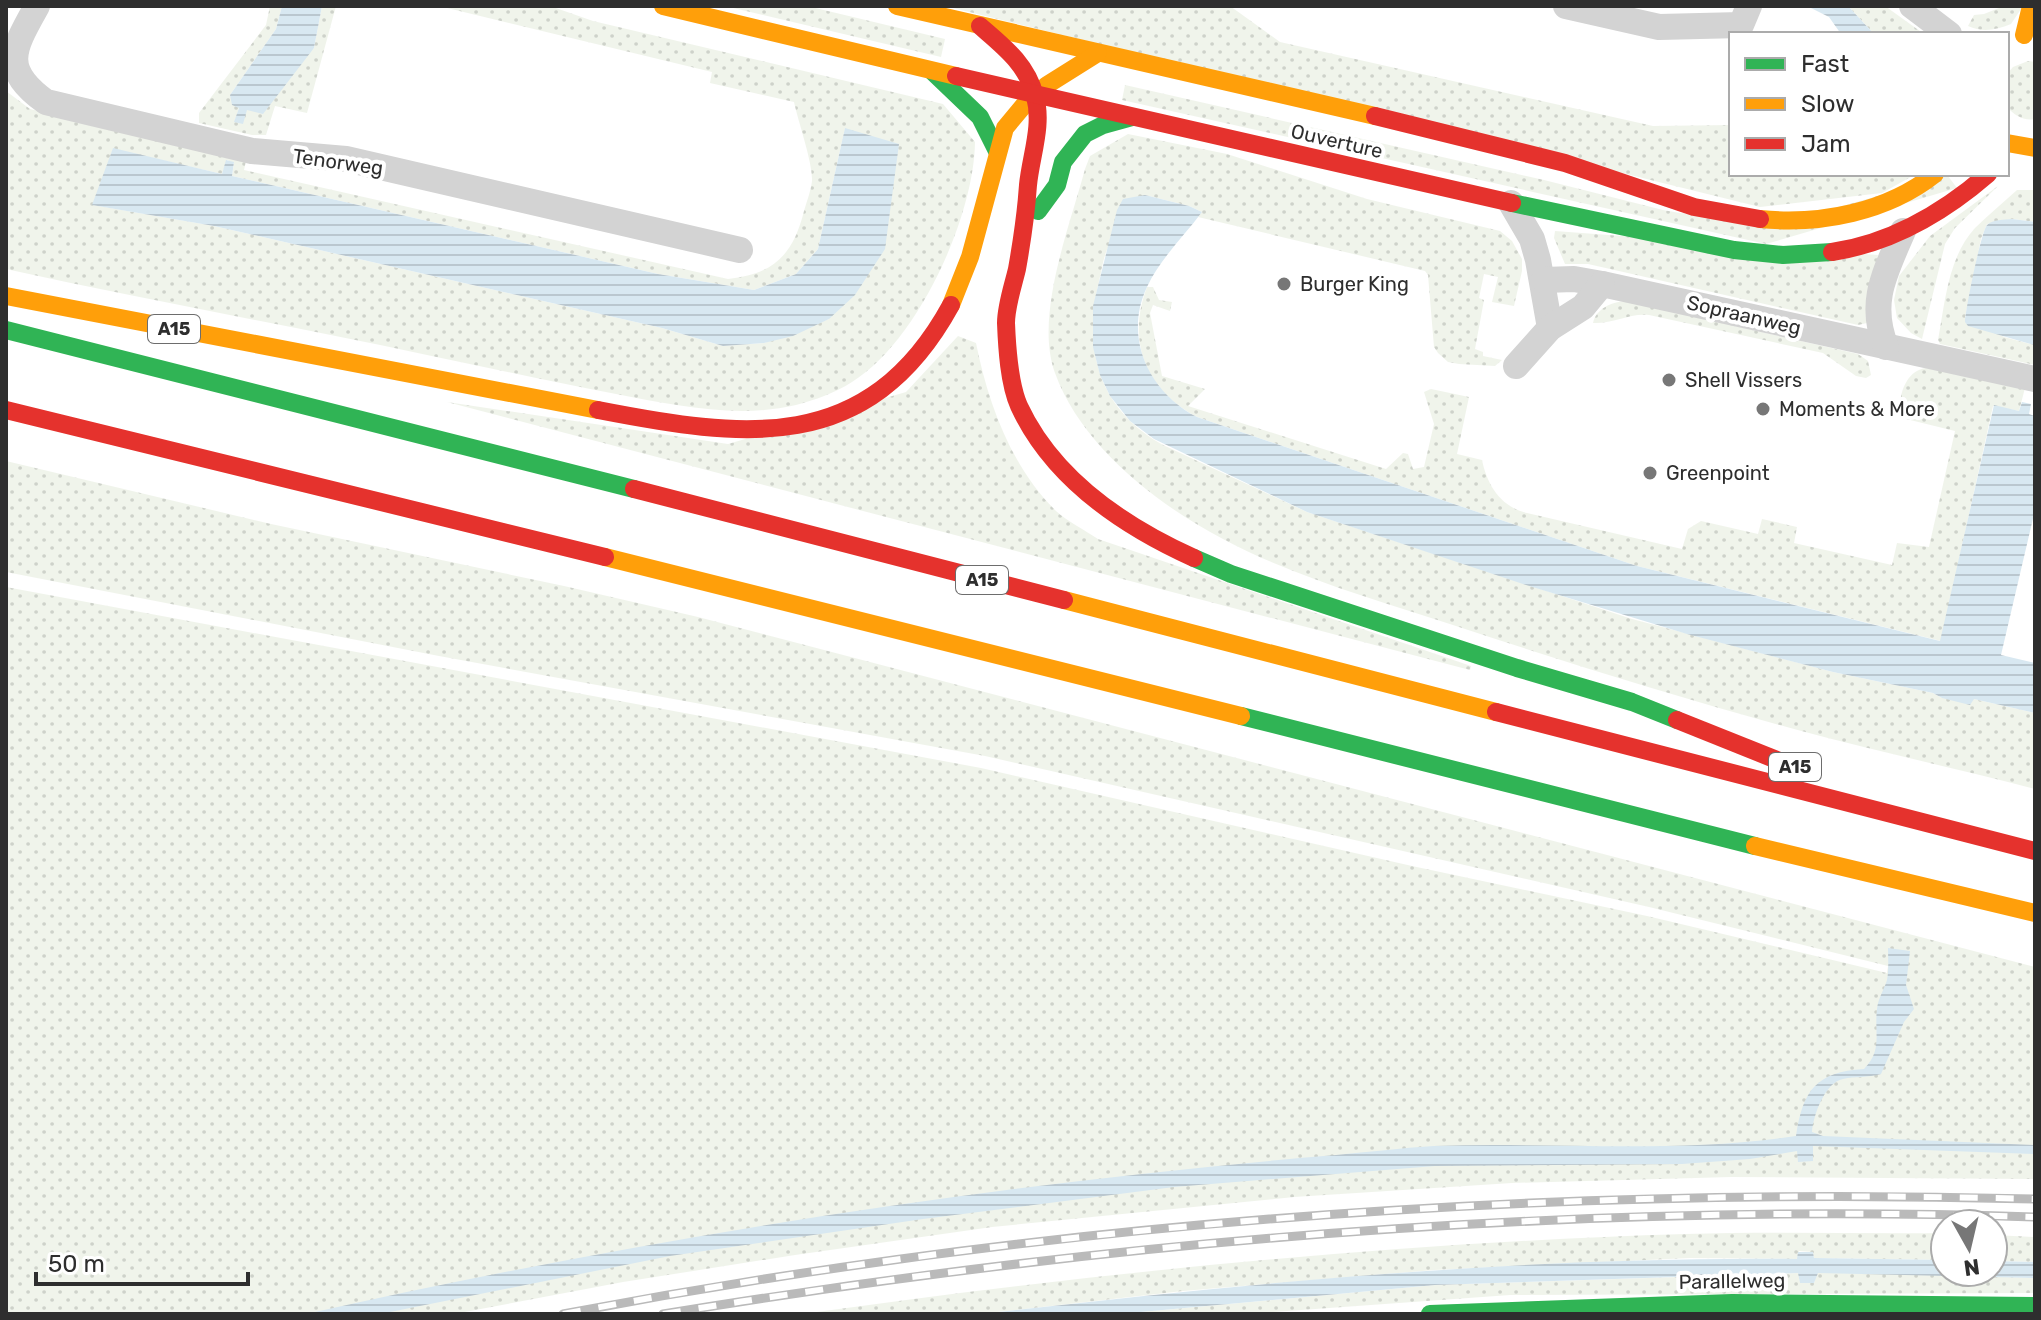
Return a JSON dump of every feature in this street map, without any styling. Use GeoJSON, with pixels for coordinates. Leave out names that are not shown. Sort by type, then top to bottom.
{"type":"FeatureCollection","features":[{"type":"Feature","properties":{"kind":"main road","name":"Ouverture"},"geometry":{"type":"LineString","coordinates":[[663,6],[933,72],[1641,233],[1741,251],[1813,255],[1861,248],[1903,231],[1963,197],[1986,176]]}},
{"type":"Feature","properties":{"kind":"main road","name":"Ouverture"},"geometry":{"type":"LineString","coordinates":[[897,6],[1542,156],[1658,196],[1746,218],[1803,221],[1844,217],[1896,198],[1932,176]]}},
{"type":"Feature","properties":{"kind":"main road"},"geometry":{"type":"LineString","coordinates":[[2022,36],[2031,6]]}},
{"type":"Feature","properties":{"kind":"main road","name":"A15"},"geometry":{"type":"LineString","coordinates":[[980,26],[1018,59],[1035,94],[1039,123],[1029,179],[1025,229],[1006,320],[1010,369],[1018,404],[1044,449],[1086,494],[1163,544],[1245,579],[1517,668],[1632,702],[1957,833]]}},
{"type":"Feature","properties":{"kind":"main road","name":"A15"},"geometry":{"type":"LineString","coordinates":[[6,296],[685,427],[759,431],[810,423],[863,403],[907,367],[930,338],[963,277],[1005,128],[1018,111],[1055,76],[1098,53]]}},
{"type":"Feature","properties":{"kind":"main road"},"geometry":{"type":"LineString","coordinates":[[933,72],[973,110],[994,138],[997,151]]}},
{"type":"Feature","properties":{"kind":"main road","name":"A15"},"geometry":{"type":"LineString","coordinates":[[1025,229],[1057,185],[1063,162],[1085,134],[1132,117]]}},
{"type":"Feature","properties":{"kind":"main road"},"geometry":{"type":"LineString","coordinates":[[2010,148],[2035,148]]}},
{"type":"Feature","properties":{"kind":"main road","name":"A15"},"geometry":{"type":"LineString","coordinates":[[6,330],[293,401],[2035,851]]}},
{"type":"Feature","properties":{"kind":"main road"},"geometry":{"type":"LineString","coordinates":[[6,410],[914,633],[1645,819],[2035,913]]}},
{"type":"Feature","properties":{"kind":"main road","name":"Parallelweg"},"geometry":{"type":"LineString","coordinates":[[1430,1314],[1688,1303],[2035,1306]]}},
{"type":"Feature","properties":{"kind":"street","name":"Tenorweg"},"geometry":{"type":"LineString","coordinates":[[37,6],[17,41],[14,57],[19,74],[29,89],[46,102],[252,151],[346,159],[740,250]]}},
{"type":"Feature","properties":{"kind":"street"},"geometry":{"type":"LineString","coordinates":[[1566,6],[1659,27],[1741,25],[1749,6]]}},
{"type":"Feature","properties":{"kind":"street"},"geometry":{"type":"LineString","coordinates":[[1912,6],[1946,32]]}},
{"type":"Feature","properties":{"kind":"street"},"geometry":{"type":"LineString","coordinates":[[1511,203],[1532,239],[1544,280],[1544,306],[1550,328]]}},
{"type":"Feature","properties":{"kind":"street"},"geometry":{"type":"LineString","coordinates":[[1886,347],[1877,319],[1879,291],[1903,231]]}},
{"type":"Feature","properties":{"kind":"street","name":"Sopraanweg"},"geometry":{"type":"LineString","coordinates":[[1544,280],[1574,279],[1602,284],[2035,379]]}},
{"type":"Feature","properties":{"kind":"street"},"geometry":{"type":"LineString","coordinates":[[1516,366],[1550,328],[1583,307],[1602,284]]}},
{"type":"Feature","properties":{"kind":"shaded area"},"geometry":{"type":"Polygon","coordinates":[[[270,6],[282,6],[276,29],[230,95],[239,108],[235,121],[314,48],[322,6],[336,6],[307,113],[275,106],[266,135],[252,135],[199,123],[199,113],[266,25],[270,6]]]}},
{"type":"Feature","properties":{"kind":"shaded area"},"geometry":{"type":"Polygon","coordinates":[[[282,6],[322,6],[314,48],[263,114],[247,110],[243,124],[234,122],[239,108],[232,105],[230,95],[276,29],[282,6]]]}},
{"type":"Feature","properties":{"kind":"shaded area"},"geometry":{"type":"Polygon","coordinates":[[[439,6],[550,6],[593,21],[943,104],[975,142],[964,206],[938,276],[919,309],[876,363],[845,386],[803,403],[774,409],[728,411],[660,402],[6,269],[6,91],[30,109],[246,161],[244,170],[728,279],[744,276],[769,267],[787,251],[799,226],[811,188],[812,173],[794,102],[710,83],[712,72],[439,6]],[[845,128],[818,249],[796,274],[754,290],[658,274],[232,176],[234,163],[227,160],[222,174],[113,149],[93,205],[214,226],[662,328],[723,346],[764,343],[829,319],[845,128]]]}},
{"type":"Feature","properties":{"kind":"shaded area"},"geometry":{"type":"Polygon","coordinates":[[[725,6],[807,6],[945,39],[941,57],[725,6]]]}},
{"type":"Feature","properties":{"kind":"shaded area"},"geometry":{"type":"Polygon","coordinates":[[[945,6],[1230,6],[1280,42],[1653,126],[1729,125],[1729,176],[1912,176],[1882,193],[1760,207],[945,6]]]}},
{"type":"Feature","properties":{"kind":"shaded area"},"geometry":{"type":"Polygon","coordinates":[[[1807,6],[1848,6],[1872,32],[1840,32],[1829,17],[1807,6]]]}},
{"type":"Feature","properties":{"kind":"shaded area"},"geometry":{"type":"Polygon","coordinates":[[[1848,6],[1885,6],[1921,32],[1872,32],[1848,6]]]}},
{"type":"Feature","properties":{"kind":"shaded area"},"geometry":{"type":"Polygon","coordinates":[[[2004,6],[2023,6],[2011,24],[1990,30],[1968,26],[1974,15],[2004,6]]]}},
{"type":"Feature","properties":{"kind":"shaded area"},"geometry":{"type":"Polygon","coordinates":[[[2028,61],[2035,62],[2035,119],[2019,117],[2009,109],[2009,72],[2028,61]]]}},
{"type":"Feature","properties":{"kind":"shaded area"},"geometry":{"type":"Polygon","coordinates":[[[1125,85],[1663,210],[1765,228],[1948,176],[1957,188],[1766,244],[1122,100],[1125,85]]]}},
{"type":"Feature","properties":{"kind":"shaded area"},"geometry":{"type":"Polygon","coordinates":[[[845,128],[899,144],[885,249],[855,295],[829,319],[793,336],[764,343],[723,346],[662,328],[214,226],[92,205],[113,148],[222,174],[226,160],[234,162],[232,176],[658,274],[754,290],[796,274],[818,249],[845,128]]]}},
{"type":"Feature","properties":{"kind":"shaded area"},"geometry":{"type":"Polygon","coordinates":[[[1128,134],[1227,154],[1367,199],[1500,231],[1512,241],[1522,259],[1514,306],[1492,302],[1498,277],[1484,274],[1479,298],[1484,300],[1475,349],[1483,352],[1483,356],[1502,360],[1495,366],[1459,364],[1448,362],[1434,347],[1428,275],[1425,271],[1198,217],[1202,212],[1189,206],[1145,195],[1105,254],[1094,306],[1093,331],[1095,354],[1110,395],[1123,414],[1141,430],[1163,445],[1307,512],[1632,619],[1833,672],[1933,693],[1942,698],[1974,699],[2035,713],[2035,789],[1709,705],[1367,597],[1251,553],[1198,525],[1147,490],[1102,448],[1083,424],[1055,373],[1050,350],[1051,298],[1056,271],[1085,169],[1090,156],[1128,134]]]}},
{"type":"Feature","properties":{"kind":"shaded area"},"geometry":{"type":"Polygon","coordinates":[[[1998,186],[1955,228],[1945,244],[1922,339],[1911,333],[1897,318],[1894,300],[1899,276],[1930,236],[1998,186]]]}},
{"type":"Feature","properties":{"kind":"shaded area"},"geometry":{"type":"Polygon","coordinates":[[[2017,190],[2035,190],[2035,222],[2012,219],[1987,224],[1965,317],[2004,337],[2034,345],[2035,365],[1940,344],[1938,340],[1949,281],[1959,253],[1975,228],[2017,190]]]}},
{"type":"Feature","properties":{"kind":"shaded area"},"geometry":{"type":"Polygon","coordinates":[[[1145,195],[1202,212],[1152,277],[1140,306],[1138,325],[1145,362],[1154,378],[1180,406],[1197,417],[1637,566],[1940,641],[1994,405],[2019,411],[2022,402],[2031,404],[2029,414],[2035,416],[2035,510],[2001,655],[2035,663],[2035,713],[1974,699],[1970,705],[1933,693],[1833,672],[1687,634],[1526,585],[1307,512],[1154,439],[1130,421],[1110,396],[1100,375],[1093,347],[1093,306],[1117,210],[1123,199],[1145,195]]]}},
{"type":"Feature","properties":{"kind":"shaded area"},"geometry":{"type":"Polygon","coordinates":[[[2012,219],[2035,222],[2035,354],[2034,345],[1968,326],[1965,322],[1984,231],[1992,222],[2012,219]]]}},
{"type":"Feature","properties":{"kind":"shaded area"},"geometry":{"type":"Polygon","coordinates":[[[1555,231],[1878,255],[1867,323],[1858,325],[1588,264],[1565,264],[1554,238],[1555,231]]]}},
{"type":"Feature","properties":{"kind":"shaded area"},"geometry":{"type":"Polygon","coordinates":[[[1147,287],[1153,287],[1159,300],[1172,302],[1170,311],[1153,305],[1150,313],[1162,376],[1205,389],[1188,406],[1386,469],[1403,453],[1408,454],[1413,469],[1424,467],[1434,424],[1424,392],[1431,389],[1469,397],[1457,454],[1482,460],[1487,478],[1497,494],[1510,506],[1527,513],[1682,549],[1688,529],[1701,521],[1758,534],[1762,519],[1797,527],[1794,543],[1892,565],[1897,543],[1929,547],[1955,431],[1902,418],[1901,395],[1908,380],[1926,368],[2025,388],[2019,411],[1993,406],[1941,641],[1637,566],[1197,417],[1165,393],[1153,379],[1145,362],[1139,327],[1147,287]]]}},
{"type":"Feature","properties":{"kind":"shaded area"},"geometry":{"type":"Polygon","coordinates":[[[1625,301],[1858,354],[1868,361],[1871,375],[1866,378],[1856,376],[1823,353],[1649,315],[1593,323],[1605,307],[1625,301]]]}},
{"type":"Feature","properties":{"kind":"shaded area"},"geometry":{"type":"Polygon","coordinates":[[[958,336],[976,343],[995,411],[1026,475],[1056,511],[1071,522],[1098,539],[1471,666],[1470,670],[447,402],[728,444],[906,392],[958,336]]]}},
{"type":"Feature","properties":{"kind":"shaded area"},"geometry":{"type":"Polygon","coordinates":[[[6,461],[271,524],[698,617],[2035,967],[2035,1179],[1731,1177],[1512,1183],[1294,1197],[992,1227],[623,1282],[454,1314],[6,1314],[6,587],[981,768],[1647,916],[1887,973],[1888,966],[1649,907],[985,756],[439,656],[6,572],[6,461]]]}},
{"type":"Feature","properties":{"kind":"shaded area"},"geometry":{"type":"Polygon","coordinates":[[[1888,948],[1910,951],[1906,985],[1914,1009],[1904,1022],[1881,1074],[1843,1079],[1831,1086],[1818,1109],[1812,1132],[1823,1136],[2035,1145],[2035,1154],[1813,1146],[1813,1161],[1798,1162],[1797,1151],[1750,1159],[1682,1164],[1435,1166],[1174,1187],[670,1256],[380,1314],[306,1314],[689,1238],[1076,1181],[1434,1146],[1706,1145],[1796,1136],[1803,1107],[1815,1086],[1834,1074],[1864,1069],[1874,1055],[1878,1005],[1888,976],[1888,948]]]}},
{"type":"Feature","properties":{"kind":"shaded area"},"geometry":{"type":"Polygon","coordinates":[[[1718,1233],[1929,1233],[1929,1260],[1814,1258],[1813,1252],[1799,1251],[1798,1259],[1690,1258],[1434,1270],[1183,1291],[980,1314],[802,1314],[1022,1285],[1353,1252],[1574,1238],[1718,1233]]]}},
{"type":"Feature","properties":{"kind":"shaded area"},"geometry":{"type":"Polygon","coordinates":[[[2009,1236],[2035,1237],[2035,1262],[2009,1261],[2009,1236]]]}},
{"type":"Feature","properties":{"kind":"shaded area"},"geometry":{"type":"Polygon","coordinates":[[[1798,1252],[1813,1252],[1814,1258],[1929,1260],[1929,1276],[1818,1273],[1814,1283],[1800,1283],[1798,1273],[1435,1285],[1119,1314],[980,1314],[1286,1282],[1490,1267],[1695,1259],[1797,1259],[1798,1252]]]}},
{"type":"Feature","properties":{"kind":"shaded area"},"geometry":{"type":"Polygon","coordinates":[[[2009,1261],[2035,1262],[2035,1278],[2009,1277],[2009,1261]]]}},
{"type":"Feature","properties":{"kind":"shaded area"},"geometry":{"type":"Polygon","coordinates":[[[1799,1273],[1800,1283],[1814,1283],[1817,1273],[1929,1275],[1929,1288],[2009,1288],[2009,1277],[2035,1278],[2035,1293],[1510,1295],[1244,1314],[1119,1314],[1435,1285],[1799,1273]]]}},
{"type":"Feature","properties":{"kind":"railway"},"geometry":{"type":"LineString","coordinates":[[563,1314],[745,1282],[928,1255],[1296,1217],[1481,1205],[1666,1199],[1850,1196],[2035,1199]]}},
{"type":"Feature","properties":{"kind":"railway"},"geometry":{"type":"LineString","coordinates":[[663,1314],[1004,1266],[1346,1232],[1690,1215],[2035,1217]]}},
{"type":"Feature","properties":{"kind":"traffic: fast"},"geometry":{"type":"LineString","coordinates":[[933,72],[980,117],[997,151]]}},
{"type":"Feature","properties":{"kind":"traffic: fast"},"geometry":{"type":"LineString","coordinates":[[1038,211],[1057,185],[1063,162],[1085,134],[1132,117]]}},
{"type":"Feature","properties":{"kind":"traffic: fast"},"geometry":{"type":"LineString","coordinates":[[1512,203],[1734,250],[1783,255],[1832,252]]}},
{"type":"Feature","properties":{"kind":"traffic: fast"},"geometry":{"type":"LineString","coordinates":[[6,330],[634,489]]}},
{"type":"Feature","properties":{"kind":"traffic: fast"},"geometry":{"type":"LineString","coordinates":[[1194,558],[1231,574],[1517,668],[1632,702],[1677,720]]}},
{"type":"Feature","properties":{"kind":"traffic: fast"},"geometry":{"type":"LineString","coordinates":[[1241,716],[1755,846]]}},
{"type":"Feature","properties":{"kind":"traffic: fast"},"geometry":{"type":"LineString","coordinates":[[1430,1314],[1732,1303],[2035,1306]]}},
{"type":"Feature","properties":{"kind":"traffic: slow"},"geometry":{"type":"LineString","coordinates":[[663,6],[956,76]]}},
{"type":"Feature","properties":{"kind":"traffic: slow"},"geometry":{"type":"LineString","coordinates":[[897,6],[1375,116]]}},
{"type":"Feature","properties":{"kind":"traffic: slow"},"geometry":{"type":"LineString","coordinates":[[2024,35],[2031,6]]}},
{"type":"Feature","properties":{"kind":"traffic: slow"},"geometry":{"type":"LineString","coordinates":[[951,305],[970,257],[1005,128],[1025,104],[1047,85],[1098,53]]}},
{"type":"Feature","properties":{"kind":"traffic: slow"},"geometry":{"type":"LineString","coordinates":[[2009,143],[2035,148]]}},
{"type":"Feature","properties":{"kind":"traffic: slow"},"geometry":{"type":"LineString","coordinates":[[1760,219],[1806,220],[1852,213],[1896,198],[1932,176]]}},
{"type":"Feature","properties":{"kind":"traffic: slow"},"geometry":{"type":"LineString","coordinates":[[6,296],[598,410]]}},
{"type":"Feature","properties":{"kind":"traffic: slow"},"geometry":{"type":"LineString","coordinates":[[605,557],[1241,716]]}},
{"type":"Feature","properties":{"kind":"traffic: slow"},"geometry":{"type":"LineString","coordinates":[[1064,600],[1496,712]]}},
{"type":"Feature","properties":{"kind":"traffic: slow"},"geometry":{"type":"LineString","coordinates":[[1755,846],[2035,913]]}},
{"type":"Feature","properties":{"kind":"traffic: jam"},"geometry":{"type":"LineString","coordinates":[[980,26],[1020,65],[1031,85],[1037,107],[1037,129],[1022,238],[1006,316],[1009,365],[1019,406],[1033,432],[1071,478],[1116,515],[1194,558]]}},
{"type":"Feature","properties":{"kind":"traffic: jam"},"geometry":{"type":"LineString","coordinates":[[956,76],[1512,203]]}},
{"type":"Feature","properties":{"kind":"traffic: jam"},"geometry":{"type":"LineString","coordinates":[[1375,116],[1565,163],[1694,207],[1760,219]]}},
{"type":"Feature","properties":{"kind":"traffic: jam"},"geometry":{"type":"LineString","coordinates":[[1832,252],[1896,234],[1935,213],[1985,176]]}},
{"type":"Feature","properties":{"kind":"traffic: jam"},"geometry":{"type":"LineString","coordinates":[[598,410],[702,427],[751,429],[797,425],[841,412],[881,389],[918,354],[951,305]]}},
{"type":"Feature","properties":{"kind":"traffic: jam"},"geometry":{"type":"LineString","coordinates":[[6,410],[605,557]]}},
{"type":"Feature","properties":{"kind":"traffic: jam"},"geometry":{"type":"LineString","coordinates":[[634,489],[1064,600]]}},
{"type":"Feature","properties":{"kind":"traffic: jam"},"geometry":{"type":"LineString","coordinates":[[1496,712],[2035,851]]}},
{"type":"Feature","properties":{"kind":"traffic: jam"},"geometry":{"type":"LineString","coordinates":[[1677,720],[1792,766]]}},
{"type":"Feature","properties":{"kind":"place","name":"Burger King"},"geometry":{"type":"Point","coordinates":[1284,284]}},
{"type":"Feature","properties":{"kind":"place","name":"Shell Vissers"},"geometry":{"type":"Point","coordinates":[1669,380]}},
{"type":"Feature","properties":{"kind":"place","name":"Moments & More"},"geometry":{"type":"Point","coordinates":[1763,409]}},
{"type":"Feature","properties":{"kind":"place","name":"Greenpoint"},"geometry":{"type":"Point","coordinates":[1650,473]}}]}
